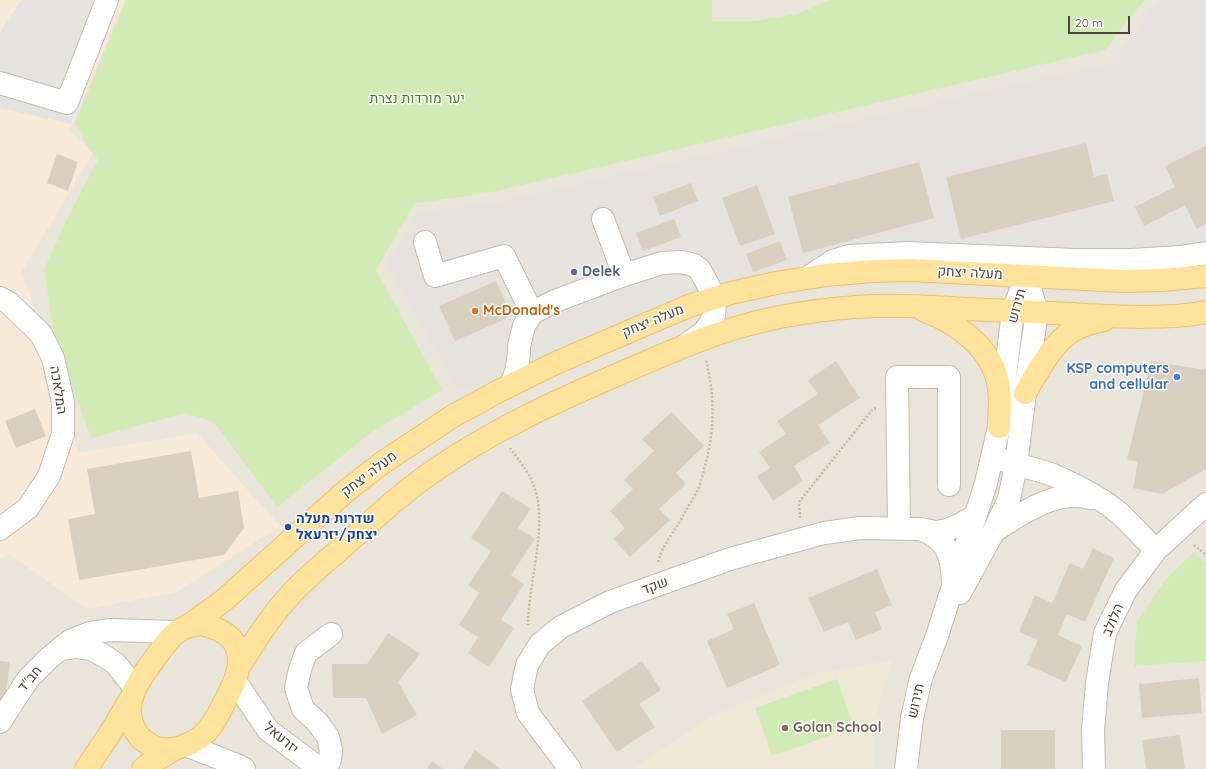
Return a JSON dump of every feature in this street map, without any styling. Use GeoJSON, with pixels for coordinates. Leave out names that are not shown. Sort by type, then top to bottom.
{"type":"FeatureCollection","features":[{"type":"Feature","properties":{"kind":"main road","name":"מעלה יצחק"},"geometry":{"type":"LineString","coordinates":[[182,629],[223,601],[340,496],[382,463],[453,416],[558,362],[690,306],[731,293],[768,284],[809,277],[872,271],[911,270],[1122,281],[1162,280],[1206,276]]}},
{"type":"Feature","properties":{"kind":"main road"},"geometry":{"type":"LineString","coordinates":[[143,769],[152,762],[191,743],[204,734],[214,722],[252,646],[270,618],[294,590],[403,494],[471,446],[573,394],[693,344],[740,327],[830,310],[874,306],[911,306],[1121,316],[1164,316],[1206,312]]}},
{"type":"Feature","properties":{"kind":"main road"},"geometry":{"type":"LineString","coordinates":[[911,306],[931,313],[953,324],[975,341],[987,356],[994,370],[999,389],[999,427]]}},
{"type":"Feature","properties":{"kind":"main road"},"geometry":{"type":"LineString","coordinates":[[1025,393],[1048,356],[1059,342],[1074,330],[1093,322],[1121,316]]}},
{"type":"Feature","properties":{"kind":"main road"},"geometry":{"type":"LineString","coordinates":[[86,769],[110,735],[137,683],[162,648],[182,629],[202,624],[227,634],[235,644],[238,654],[237,674]]}},
{"type":"Feature","properties":{"kind":"main road"},"geometry":{"type":"LineString","coordinates":[[133,692],[129,709],[132,726],[139,737],[152,746],[165,750],[182,747]]}},
{"type":"Feature","properties":{"kind":"street"},"geometry":{"type":"LineString","coordinates":[[0,83],[67,103],[106,0]]}},
{"type":"Feature","properties":{"kind":"street"},"geometry":{"type":"LineString","coordinates":[[604,218],[624,275]]}},
{"type":"Feature","properties":{"kind":"street"},"geometry":{"type":"LineString","coordinates":[[425,242],[435,276],[504,256],[532,313]]}},
{"type":"Feature","properties":{"kind":"street"},"geometry":{"type":"LineString","coordinates":[[809,277],[833,261],[849,256],[908,253],[1075,260],[1132,260],[1180,257],[1206,253]]}},
{"type":"Feature","properties":{"kind":"street"},"geometry":{"type":"LineString","coordinates":[[511,385],[516,372],[524,326],[532,313],[555,301],[624,275],[662,263],[681,262],[694,265],[700,270],[715,298],[714,316],[709,325],[693,344]]}},
{"type":"Feature","properties":{"kind":"street","name":"תירוש"},"geometry":{"type":"LineString","coordinates":[[906,769],[912,718],[921,678],[937,636],[986,483],[999,427],[1013,311],[1026,276]]}},
{"type":"Feature","properties":{"kind":"street","name":"תירוש"},"geometry":{"type":"LineString","coordinates":[[937,636],[994,531],[1008,499],[1016,465],[1037,312],[1026,276]]}},
{"type":"Feature","properties":{"kind":"street","name":"המלאכה"},"geometry":{"type":"LineString","coordinates":[[0,298],[9,303],[41,334],[53,358],[63,402],[63,434],[49,476],[28,508],[0,529]]}},
{"type":"Feature","properties":{"kind":"street"},"geometry":{"type":"LineString","coordinates":[[909,529],[897,408],[897,377],[949,377],[949,485]]}},
{"type":"Feature","properties":{"kind":"street"},"geometry":{"type":"LineString","coordinates":[[992,456],[1016,465],[1052,475],[1102,500],[1118,513],[1156,550]]}},
{"type":"Feature","properties":{"kind":"street"},"geometry":{"type":"LineString","coordinates":[[994,531],[1028,509],[1065,496],[1081,496],[1102,500]]}},
{"type":"Feature","properties":{"kind":"street","name":"הלולב"},"geometry":{"type":"LineString","coordinates":[[1094,769],[1094,722],[1097,683],[1105,633],[1126,590],[1156,550],[1206,504]]}},
{"type":"Feature","properties":{"kind":"street","name":"שקד"},"geometry":{"type":"LineString","coordinates":[[570,769],[528,713],[522,689],[527,665],[540,644],[561,627],[610,602],[730,559],[824,533],[860,528],[909,529],[936,532],[947,530],[975,516]]}},
{"type":"Feature","properties":{"kind":"street","name":"שקד"},"geometry":{"type":"LineString","coordinates":[[909,529],[932,534],[944,544],[952,566],[953,583]]}},
{"type":"Feature","properties":{"kind":"street"},"geometry":{"type":"LineString","coordinates":[[49,658],[70,641],[90,633],[111,630],[182,629]]}},
{"type":"Feature","properties":{"kind":"street"},"geometry":{"type":"LineString","coordinates":[[325,769],[330,760],[331,750],[328,737],[318,723],[303,709],[296,688],[300,669],[306,653],[331,634]]}},
{"type":"Feature","properties":{"kind":"street"},"geometry":{"type":"LineString","coordinates":[[49,658],[62,650],[76,646],[91,649],[116,664],[133,692]]}},
{"type":"Feature","properties":{"kind":"street","name":"חב\"ד"},"geometry":{"type":"LineString","coordinates":[[0,722],[28,679],[49,658]]}},
{"type":"Feature","properties":{"kind":"street","name":"יזרעאל"},"geometry":{"type":"LineString","coordinates":[[237,674],[268,730],[320,769]]}},
{"type":"Feature","properties":{"kind":"street"},"geometry":{"type":"LineString","coordinates":[[182,747],[244,769]]}},
{"type":"Feature","properties":{"kind":"path"},"geometry":{"type":"LineString","coordinates":[[657,586],[656,567],[659,558],[667,540],[682,518],[699,486],[708,455],[713,428],[713,403],[710,378],[693,344]]}},
{"type":"Feature","properties":{"kind":"path"},"geometry":{"type":"LineString","coordinates":[[800,540],[799,502],[873,408],[897,408]]}},
{"type":"Feature","properties":{"kind":"path"},"geometry":{"type":"LineString","coordinates":[[499,431],[531,478],[536,493],[540,517],[528,613],[528,626],[538,648]]}},
{"type":"Feature","properties":{"kind":"shaded area"},"geometry":{"type":"Polygon","coordinates":[[[0,0],[1206,0],[1206,769],[0,769],[0,0]]]}},
{"type":"Feature","properties":{"kind":"shaded area"},"geometry":{"type":"Polygon","coordinates":[[[0,0],[125,0],[70,129],[93,153],[22,271],[79,453],[197,433],[280,526],[177,592],[87,609],[10,555],[0,558],[0,0]]]}},
{"type":"Feature","properties":{"kind":"shaded area"},"geometry":{"type":"Polygon","coordinates":[[[22,0],[118,0],[71,124],[0,108],[0,34],[7,20],[22,0]]]}},
{"type":"Feature","properties":{"kind":"shaded area"},"geometry":{"type":"Polygon","coordinates":[[[1160,0],[1206,0],[1206,269],[864,257],[558,351],[460,392],[387,264],[418,214],[429,211],[500,202],[1111,63],[1160,0]]]}},
{"type":"Feature","properties":{"kind":"shaded area","name":"Golan School"},"geometry":{"type":"Polygon","coordinates":[[[892,660],[878,708],[873,743],[875,769],[633,769],[716,714],[818,673],[892,660]]]}},
{"type":"Feature","properties":{"kind":"green space","name":"יער מורדות נצרת"},"geometry":{"type":"Polygon","coordinates":[[[126,0],[712,0],[712,21],[755,21],[797,14],[831,0],[1144,0],[1105,50],[492,192],[414,204],[376,270],[442,390],[372,432],[277,507],[214,422],[186,413],[91,438],[54,335],[44,269],[72,209],[98,160],[84,140],[75,123],[126,0]]]}},
{"type":"Feature","properties":{"kind":"green space"},"geometry":{"type":"Polygon","coordinates":[[[1193,553],[1206,563],[1206,661],[1134,666],[1137,621],[1166,579],[1193,553]]]}},
{"type":"Feature","properties":{"kind":"green space"},"geometry":{"type":"Polygon","coordinates":[[[837,679],[854,727],[772,756],[755,708],[837,679]]]}},
{"type":"Feature","properties":{"kind":"building"},"geometry":{"type":"Polygon","coordinates":[[[1086,143],[1094,177],[1107,174],[1114,201],[961,239],[946,177],[1086,143]]]}},
{"type":"Feature","properties":{"kind":"building"},"geometry":{"type":"Polygon","coordinates":[[[1206,146],[1206,224],[1197,229],[1185,205],[1144,226],[1135,207],[1175,187],[1165,166],[1206,146]]]}},
{"type":"Feature","properties":{"kind":"building"},"geometry":{"type":"Polygon","coordinates":[[[57,154],[78,162],[68,191],[47,183],[57,154]]]}},
{"type":"Feature","properties":{"kind":"building"},"geometry":{"type":"Polygon","coordinates":[[[919,162],[934,218],[803,253],[788,197],[919,162]]]}},
{"type":"Feature","properties":{"kind":"building"},"geometry":{"type":"Polygon","coordinates":[[[691,183],[698,201],[660,216],[653,197],[691,183]]]}},
{"type":"Feature","properties":{"kind":"building"},"geometry":{"type":"Polygon","coordinates":[[[757,185],[775,234],[740,246],[722,198],[757,185]]]}},
{"type":"Feature","properties":{"kind":"building"},"geometry":{"type":"Polygon","coordinates":[[[674,219],[681,237],[643,251],[636,233],[674,219]]]}},
{"type":"Feature","properties":{"kind":"building"},"geometry":{"type":"Polygon","coordinates":[[[780,241],[787,260],[753,272],[746,254],[780,241]]]}},
{"type":"Feature","properties":{"kind":"building","name":"McDonald's"},"geometry":{"type":"Polygon","coordinates":[[[496,281],[512,316],[455,341],[439,306],[496,281]]]}},
{"type":"Feature","properties":{"kind":"building"},"geometry":{"type":"Polygon","coordinates":[[[836,361],[860,398],[818,425],[830,443],[794,466],[803,481],[773,501],[757,476],[770,468],[759,452],[786,434],[777,421],[818,394],[808,380],[836,361]]]}},
{"type":"Feature","properties":{"kind":"building"},"geometry":{"type":"Polygon","coordinates":[[[1151,361],[1206,370],[1206,469],[1162,494],[1133,488],[1138,461],[1127,460],[1151,361]]]}},
{"type":"Feature","properties":{"kind":"building"},"geometry":{"type":"Polygon","coordinates":[[[35,409],[46,436],[16,448],[5,421],[35,409]]]}},
{"type":"Feature","properties":{"kind":"building"},"geometry":{"type":"Polygon","coordinates":[[[672,412],[704,446],[676,473],[686,484],[659,509],[670,520],[630,557],[613,539],[625,528],[610,511],[633,489],[624,480],[654,451],[642,439],[672,412]]]}},
{"type":"Feature","properties":{"kind":"building"},"geometry":{"type":"Polygon","coordinates":[[[191,451],[199,498],[238,491],[244,528],[224,555],[79,580],[68,519],[95,514],[87,469],[191,451]]]}},
{"type":"Feature","properties":{"kind":"building"},"geometry":{"type":"Polygon","coordinates":[[[502,491],[531,509],[518,528],[535,539],[511,575],[524,584],[501,620],[514,628],[489,667],[468,653],[478,637],[459,625],[479,593],[468,585],[491,551],[471,538],[502,491]]]}},
{"type":"Feature","properties":{"kind":"building"},"geometry":{"type":"Polygon","coordinates":[[[1093,548],[1114,558],[1085,622],[1067,614],[1058,635],[1082,646],[1066,682],[1027,665],[1038,640],[1019,632],[1035,595],[1052,603],[1070,563],[1083,569],[1093,548]]]}},
{"type":"Feature","properties":{"kind":"building"},"geometry":{"type":"Polygon","coordinates":[[[877,569],[892,605],[875,612],[882,629],[856,640],[848,622],[824,632],[808,598],[877,569]]]}},
{"type":"Feature","properties":{"kind":"building"},"geometry":{"type":"Polygon","coordinates":[[[754,603],[780,665],[727,688],[707,641],[734,629],[727,614],[754,603]]]}},
{"type":"Feature","properties":{"kind":"building"},"geometry":{"type":"Polygon","coordinates":[[[388,633],[420,654],[398,682],[417,715],[382,734],[366,698],[333,698],[332,664],[367,664],[388,633]]]}},
{"type":"Feature","properties":{"kind":"building"},"geometry":{"type":"Polygon","coordinates":[[[0,661],[10,662],[4,708],[0,708],[0,661]]]}},
{"type":"Feature","properties":{"kind":"building"},"geometry":{"type":"Polygon","coordinates":[[[642,661],[661,690],[639,704],[655,727],[617,752],[582,701],[642,661]]]}},
{"type":"Feature","properties":{"kind":"building"},"geometry":{"type":"Polygon","coordinates":[[[1199,678],[1202,713],[1142,718],[1139,684],[1199,678]]]}},
{"type":"Feature","properties":{"kind":"building"},"geometry":{"type":"Polygon","coordinates":[[[1001,730],[1055,730],[1055,769],[1001,769],[1001,730]]]}},
{"type":"Feature","properties":{"kind":"building"},"geometry":{"type":"Polygon","coordinates":[[[1180,735],[1185,769],[1146,769],[1142,740],[1180,735]]]}},
{"type":"Feature","properties":{"kind":"building"},"geometry":{"type":"Polygon","coordinates":[[[475,750],[501,769],[463,769],[475,750]]]}},
{"type":"Feature","properties":{"kind":"building"},"geometry":{"type":"Polygon","coordinates":[[[432,761],[443,769],[427,769],[432,761]]]}},
{"type":"Feature","properties":{"kind":"place","name":"Delek"},"geometry":{"type":"Point","coordinates":[574,272]}},
{"type":"Feature","properties":{"kind":"place","name":"McDonald's"},"geometry":{"type":"Point","coordinates":[475,311]}},
{"type":"Feature","properties":{"kind":"place","name":"KSP computers and cellular"},"geometry":{"type":"Point","coordinates":[1177,377]}},
{"type":"Feature","properties":{"kind":"place","name":"שדרות מעלה יצחק/יזרעאל"},"geometry":{"type":"Point","coordinates":[288,527]}},
{"type":"Feature","properties":{"kind":"place","name":"Golan School"},"geometry":{"type":"Point","coordinates":[785,728]}}]}
